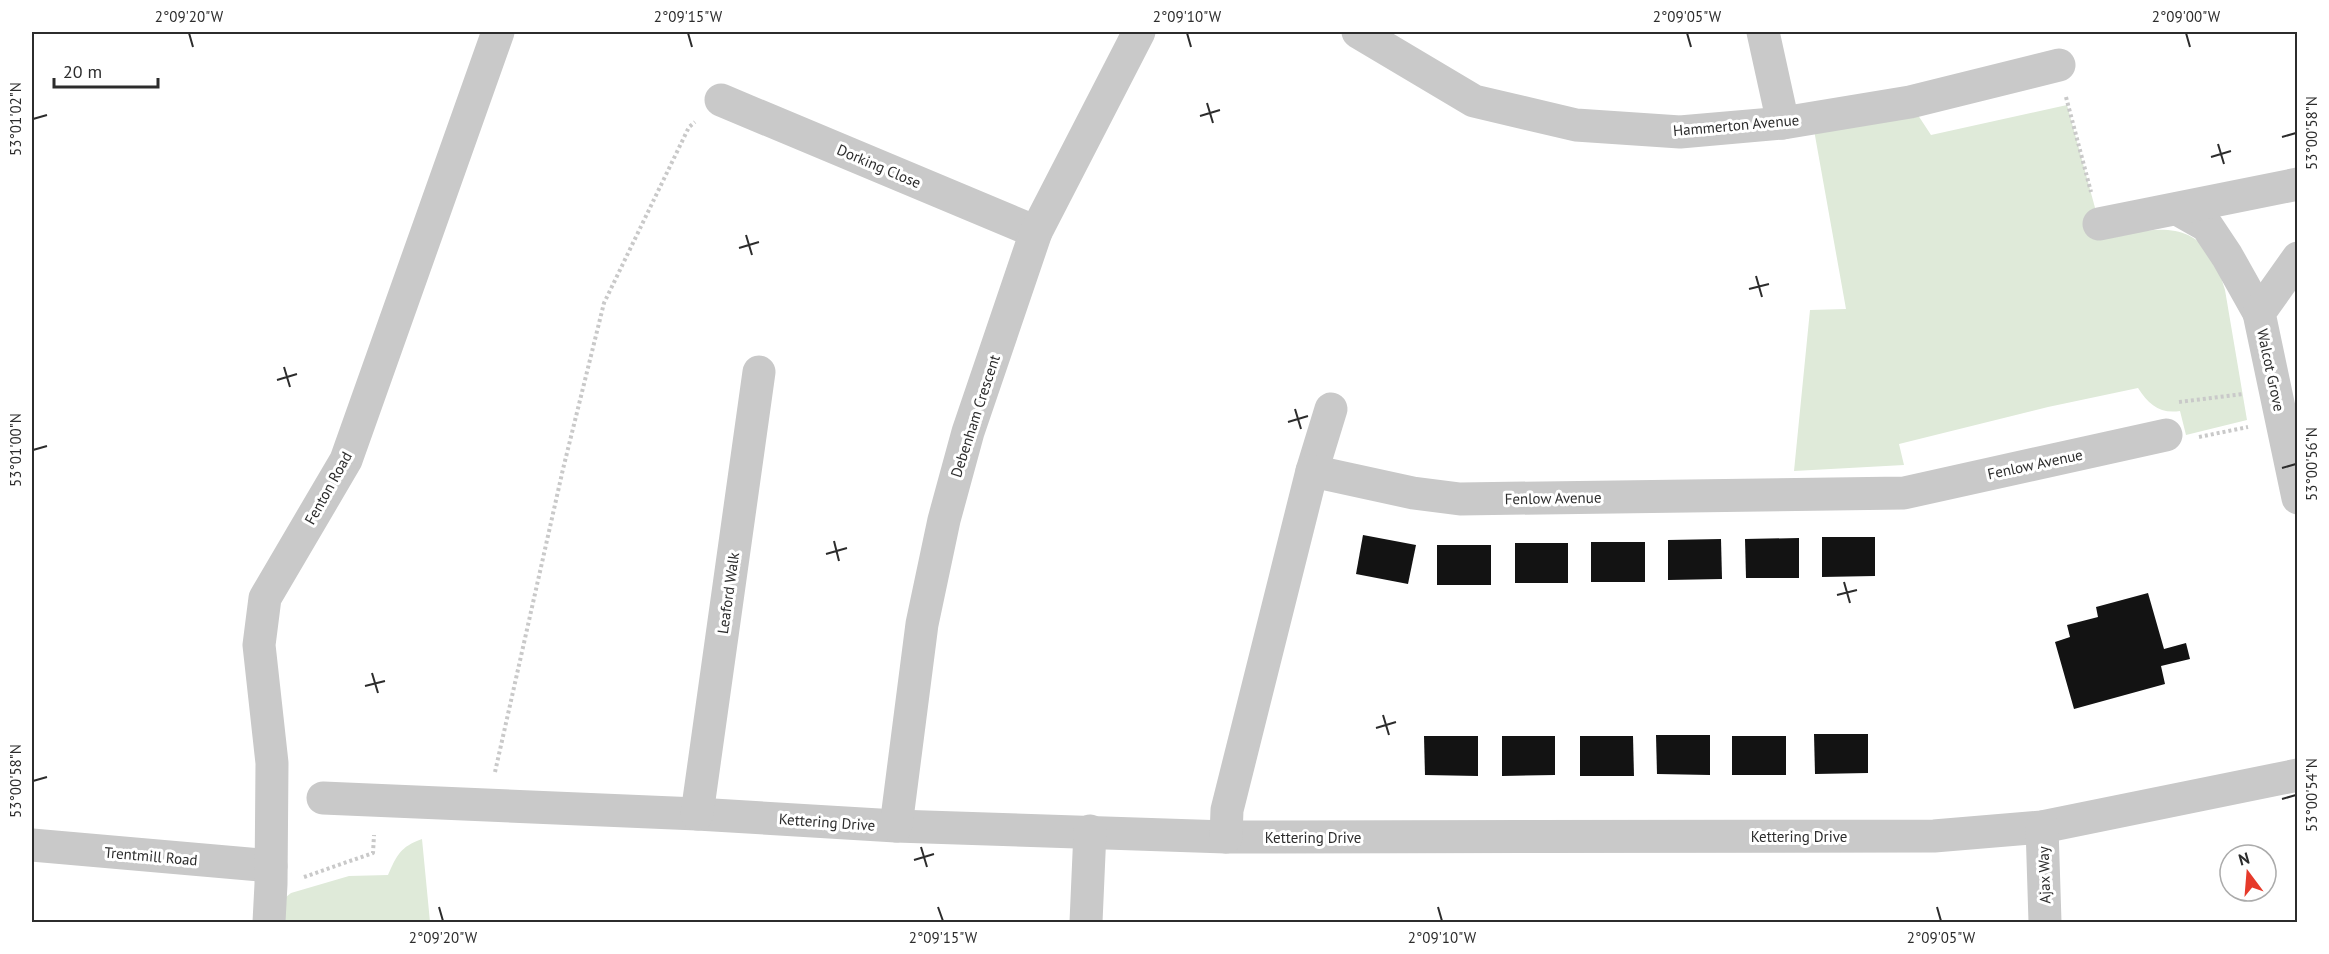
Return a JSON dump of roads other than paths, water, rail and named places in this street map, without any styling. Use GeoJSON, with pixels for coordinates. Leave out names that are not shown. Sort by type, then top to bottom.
{"type":"FeatureCollection","features":[{"type":"Feature","properties":{"kind":"street","name":"Fenton Road"},"geometry":{"type":"LineString","coordinates":[[269,922],[272,763],[259,645],[265,598],[346,460],[498,32]]}},
{"type":"Feature","properties":{"kind":"street","name":"Debenham Crescent"},"geometry":{"type":"LineString","coordinates":[[896,826],[922,624],[944,520],[968,432],[1036,232],[1138,32]]}},
{"type":"Feature","properties":{"kind":"street","name":"Hammerton Avenue"},"geometry":{"type":"LineString","coordinates":[[1358,32],[1474,101],[1576,125],[1680,132],[1783,123],[1910,102],[2059,65]]}},
{"type":"Feature","properties":{"kind":"street"},"geometry":{"type":"LineString","coordinates":[[1763,32],[1783,123]]}},
{"type":"Feature","properties":{"kind":"street","name":"Dorking Close"},"geometry":{"type":"LineString","coordinates":[[721,100],[1036,232]]}},
{"type":"Feature","properties":{"kind":"street"},"geometry":{"type":"LineString","coordinates":[[2099,224],[2298,184]]}},
{"type":"Feature","properties":{"kind":"street","name":"Walcot Grove"},"geometry":{"type":"LineString","coordinates":[[2177,209],[2206,226],[2227,256],[2259,313],[2298,498]]}},
{"type":"Feature","properties":{"kind":"street","name":"Walcot Grove"},"geometry":{"type":"LineString","coordinates":[[2259,313],[2298,258]]}},
{"type":"Feature","properties":{"kind":"street","name":"Leaford Walk"},"geometry":{"type":"LineString","coordinates":[[697,814],[759,372]]}},
{"type":"Feature","properties":{"kind":"street"},"geometry":{"type":"LineString","coordinates":[[1226,837],[1227,810],[1312,471],[1331,409]]}},
{"type":"Feature","properties":{"kind":"street","name":"Fenlow Avenue"},"geometry":{"type":"LineString","coordinates":[[1312,471],[1413,493],[1460,500],[1904,493],[2166,435]]}},
{"type":"Feature","properties":{"kind":"street","name":"Kettering Drive"},"geometry":{"type":"LineString","coordinates":[[323,798],[697,814],[896,826],[1226,837],[1934,836],[2043,826],[2298,775]]}},
{"type":"Feature","properties":{"kind":"street","name":"Ajax Way"},"geometry":{"type":"LineString","coordinates":[[2043,826],[2045,922]]}},
{"type":"Feature","properties":{"kind":"street"},"geometry":{"type":"LineString","coordinates":[[1086,922],[1090,831]]}},
{"type":"Feature","properties":{"kind":"street","name":"Trentmill Road"},"geometry":{"type":"LineString","coordinates":[[32,845],[271,875]]}}]}
